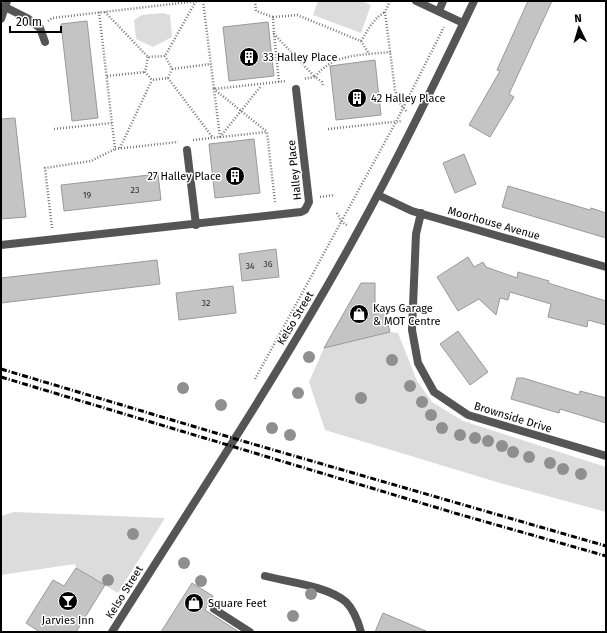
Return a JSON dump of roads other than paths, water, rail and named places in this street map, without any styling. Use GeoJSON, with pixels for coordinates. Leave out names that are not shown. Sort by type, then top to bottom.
{"type":"FeatureCollection","features":[{"type":"Feature","properties":{"kind":"street"},"geometry":{"type":"LineString","coordinates":[[416,1],[463,23]]}},
{"type":"Feature","properties":{"kind":"street"},"geometry":{"type":"LineString","coordinates":[[439,11],[444,1]]}},
{"type":"Feature","properties":{"kind":"street","name":"Kelso Street"},"geometry":{"type":"LineString","coordinates":[[112,632],[254,408],[341,262],[415,122],[474,1]]}},
{"type":"Feature","properties":{"kind":"street"},"geometry":{"type":"LineString","coordinates":[[1,19],[6,4],[40,28],[45,42]]}},
{"type":"Feature","properties":{"kind":"street","name":"Halley Place"},"geometry":{"type":"LineString","coordinates":[[1,245],[196,225],[295,213],[305,210],[308,205],[308,198],[296,89]]}},
{"type":"Feature","properties":{"kind":"street"},"geometry":{"type":"LineString","coordinates":[[187,150],[196,225]]}},
{"type":"Feature","properties":{"kind":"street","name":"Moorhouse Avenue"},"geometry":{"type":"LineString","coordinates":[[378,194],[412,211],[606,267]]}},
{"type":"Feature","properties":{"kind":"street","name":"Brownside Drive"},"geometry":{"type":"LineString","coordinates":[[421,213],[416,234],[412,330],[418,363],[434,392],[468,415],[606,456]]}},
{"type":"Feature","properties":{"kind":"street"},"geometry":{"type":"LineString","coordinates":[[265,576],[321,589],[338,596],[346,602],[352,610],[361,632]]}},
{"type":"Feature","properties":{"kind":"street"},"geometry":{"type":"LineString","coordinates":[[214,609],[250,632]]}},
{"type":"Feature","properties":{"kind":"railway"},"geometry":{"type":"LineString","coordinates":[[1,369],[246,442],[606,546]]}},
{"type":"Feature","properties":{"kind":"railway"},"geometry":{"type":"LineString","coordinates":[[1,377],[458,514],[606,556]]}},
{"type":"Feature","properties":{"kind":"place","name":"33 Halley Place"},"geometry":{"type":"Point","coordinates":[249,57]}},
{"type":"Feature","properties":{"kind":"place","name":"42 Halley Place"},"geometry":{"type":"Point","coordinates":[357,98]}},
{"type":"Feature","properties":{"kind":"place","name":"27 Halley Place"},"geometry":{"type":"Point","coordinates":[235,176]}},
{"type":"Feature","properties":{"kind":"place","name":"Kays Garage & MOT Centre"},"geometry":{"type":"Point","coordinates":[359,314]}},
{"type":"Feature","properties":{"kind":"place","name":"Jarvies Inn"},"geometry":{"type":"Point","coordinates":[68,601]}},
{"type":"Feature","properties":{"kind":"place","name":"Square Feet"},"geometry":{"type":"Point","coordinates":[194,603]}}]}
